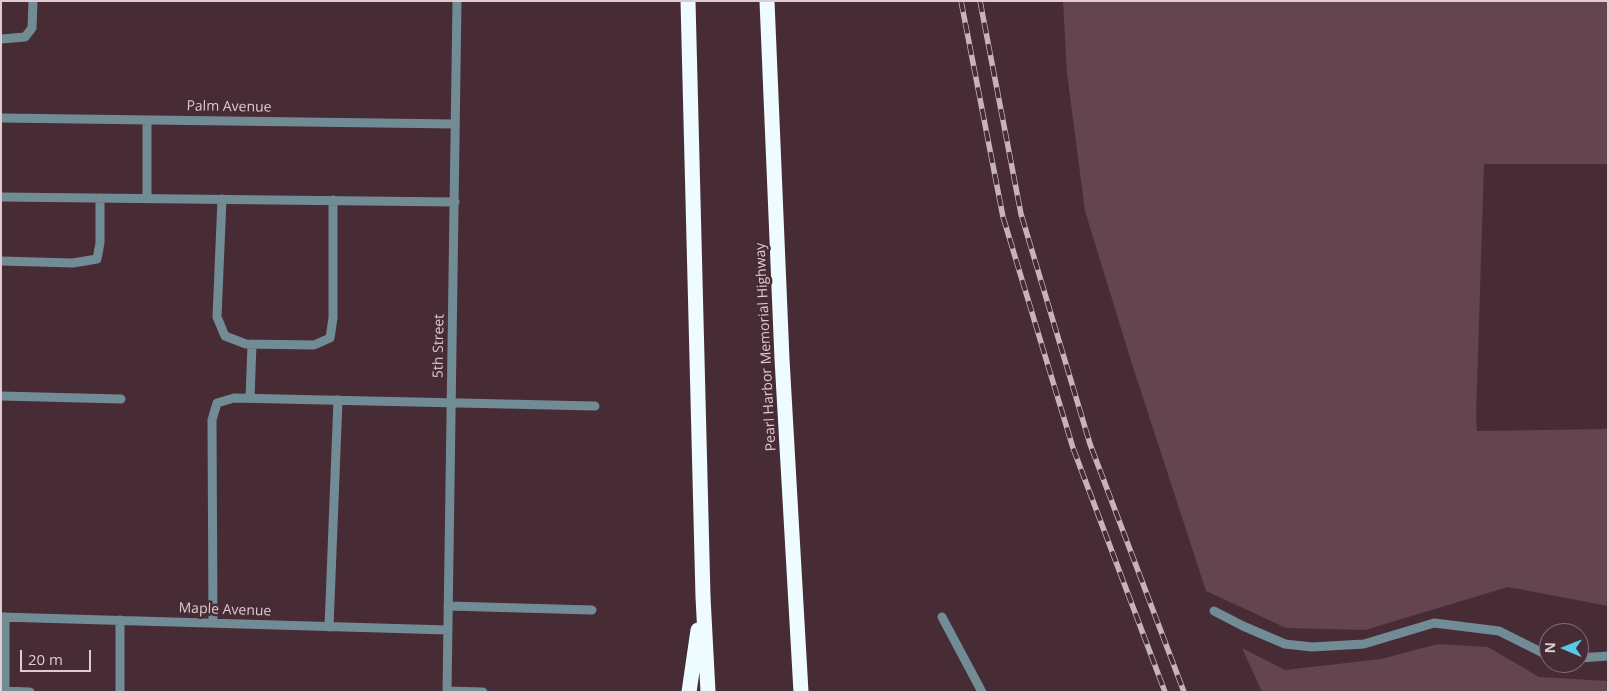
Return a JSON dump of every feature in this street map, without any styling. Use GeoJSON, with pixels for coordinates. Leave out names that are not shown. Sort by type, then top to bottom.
{"type":"FeatureCollection","features":[{"type":"Feature","properties":{"kind":"highway"},"geometry":{"type":"LineString","coordinates":[[688,1],[703,597],[708,692]]}},
{"type":"Feature","properties":{"kind":"highway","name":"Pearl Harbor Memorial Highway"},"geometry":{"type":"LineString","coordinates":[[767,1],[782,359],[801,692]]}},
{"type":"Feature","properties":{"kind":"highway"},"geometry":{"type":"LineString","coordinates":[[689,692],[703,597]]}},
{"type":"Feature","properties":{"kind":"street"},"geometry":{"type":"LineString","coordinates":[[1,39],[26,38],[32,28],[32,1]]}},
{"type":"Feature","properties":{"kind":"street","name":"5th Street"},"geometry":{"type":"LineString","coordinates":[[447,691],[457,1]]}},
{"type":"Feature","properties":{"kind":"street","name":"Palm Avenue"},"geometry":{"type":"LineString","coordinates":[[1,118],[456,124]]}},
{"type":"Feature","properties":{"kind":"street"},"geometry":{"type":"LineString","coordinates":[[147,120],[147,198]]}},
{"type":"Feature","properties":{"kind":"street"},"geometry":{"type":"LineString","coordinates":[[1,197],[454,202]]}},
{"type":"Feature","properties":{"kind":"street"},"geometry":{"type":"LineString","coordinates":[[1,261],[74,263],[97,259],[100,243],[100,198]]}},
{"type":"Feature","properties":{"kind":"street"},"geometry":{"type":"LineString","coordinates":[[222,199],[217,317],[225,336],[246,344],[314,345],[330,338],[333,318],[333,200]]}},
{"type":"Feature","properties":{"kind":"street"},"geometry":{"type":"LineString","coordinates":[[250,398],[252,344]]}},
{"type":"Feature","properties":{"kind":"street"},"geometry":{"type":"LineString","coordinates":[[1,396],[121,398]]}},
{"type":"Feature","properties":{"kind":"street"},"geometry":{"type":"LineString","coordinates":[[213,623],[212,420],[217,403],[234,398],[250,398],[594,406]]}},
{"type":"Feature","properties":{"kind":"street"},"geometry":{"type":"LineString","coordinates":[[329,627],[338,400]]}},
{"type":"Feature","properties":{"kind":"street"},"geometry":{"type":"LineString","coordinates":[[448,606],[592,610]]}},
{"type":"Feature","properties":{"kind":"street"},"geometry":{"type":"LineString","coordinates":[[1214,611],[1285,644],[1312,647],[1364,644],[1434,623],[1499,631],[1539,651]]}},
{"type":"Feature","properties":{"kind":"street"},"geometry":{"type":"LineString","coordinates":[[3,617],[3,691],[30,692]]}},
{"type":"Feature","properties":{"kind":"street","name":"Maple Avenue"},"geometry":{"type":"LineString","coordinates":[[3,617],[448,630]]}},
{"type":"Feature","properties":{"kind":"street"},"geometry":{"type":"LineString","coordinates":[[942,617],[982,692]]}},
{"type":"Feature","properties":{"kind":"street"},"geometry":{"type":"LineString","coordinates":[[120,620],[120,692]]}},
{"type":"Feature","properties":{"kind":"street"},"geometry":{"type":"LineString","coordinates":[[1589,657],[1608,656]]}},
{"type":"Feature","properties":{"kind":"street"},"geometry":{"type":"LineString","coordinates":[[447,691],[483,692]]}},
{"type":"Feature","properties":{"kind":"shaded area"},"geometry":{"type":"Polygon","coordinates":[[[1063,1],[1608,1],[1608,164],[1484,164],[1476,417],[1477,431],[1608,429],[1608,606],[1508,587],[1365,630],[1286,628],[1206,591],[1132,364],[1085,211],[1067,73],[1063,1]]]}},
{"type":"Feature","properties":{"kind":"shaded area"},"geometry":{"type":"Polygon","coordinates":[[[1438,644],[1488,647],[1539,677],[1608,681],[1608,692],[1262,692],[1242,648],[1285,670],[1381,659],[1438,644]]]}},
{"type":"Feature","properties":{"kind":"railway"},"geometry":{"type":"LineString","coordinates":[[961,1],[1003,217],[1073,448],[1165,692]]}},
{"type":"Feature","properties":{"kind":"railway"},"geometry":{"type":"LineString","coordinates":[[980,1],[1021,214],[1090,444],[1184,692]]}}]}
